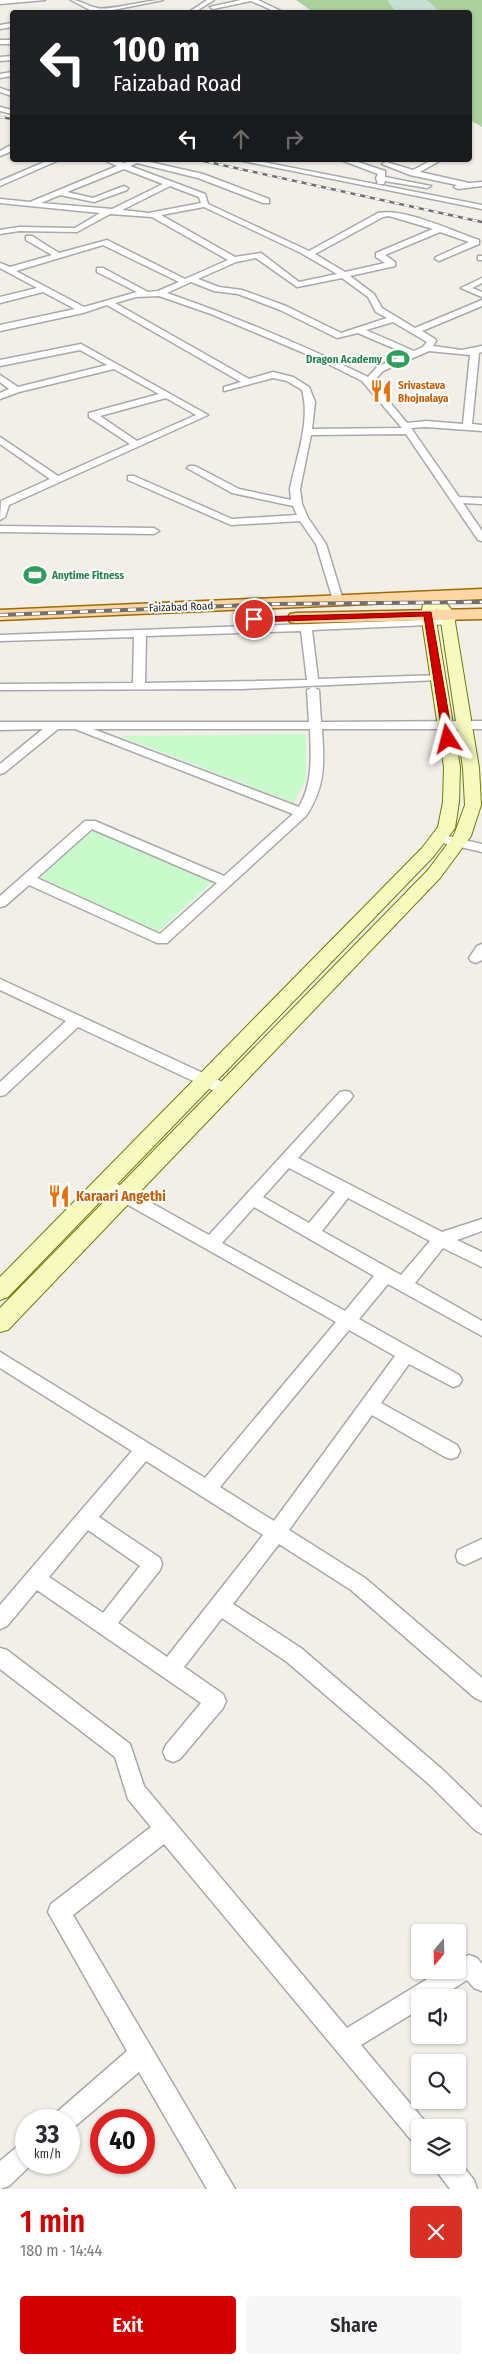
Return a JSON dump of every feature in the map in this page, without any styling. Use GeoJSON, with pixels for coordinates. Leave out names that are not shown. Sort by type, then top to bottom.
{"type":"FeatureCollection","features":[{"type":"Feature","properties":{"kind":"main road","name":"Faizabad Road"},"geometry":{"type":"LineString","coordinates":[[0,615],[482,594]]}},
{"type":"Feature","properties":{"kind":"main road","name":"Faizabad Road"},"geometry":{"type":"LineString","coordinates":[[0,628],[439,618],[482,614]]}},
{"type":"Feature","properties":{"kind":"street"},"geometry":{"type":"LineString","coordinates":[[0,2],[42,0]]}},
{"type":"Feature","properties":{"kind":"street"},"geometry":{"type":"LineString","coordinates":[[74,0],[96,10]]}},
{"type":"Feature","properties":{"kind":"street"},"geometry":{"type":"LineString","coordinates":[[109,10],[160,0]]}},
{"type":"Feature","properties":{"kind":"street"},"geometry":{"type":"LineString","coordinates":[[214,7],[252,0],[275,10]]}},
{"type":"Feature","properties":{"kind":"street"},"geometry":{"type":"LineString","coordinates":[[195,10],[208,2],[222,10]]}},
{"type":"Feature","properties":{"kind":"street"},"geometry":{"type":"LineString","coordinates":[[136,4],[145,8],[137,10]]}},
{"type":"Feature","properties":{"kind":"street"},"geometry":{"type":"LineString","coordinates":[[0,184],[50,162]]}},
{"type":"Feature","properties":{"kind":"street"},"geometry":{"type":"LineString","coordinates":[[113,162],[202,196],[205,204]]}},
{"type":"Feature","properties":{"kind":"street"},"geometry":{"type":"LineString","coordinates":[[31,203],[131,162]]}},
{"type":"Feature","properties":{"kind":"street"},"geometry":{"type":"LineString","coordinates":[[143,162],[200,176],[266,201]]}},
{"type":"Feature","properties":{"kind":"street"},"geometry":{"type":"LineString","coordinates":[[251,162],[482,207]]}},
{"type":"Feature","properties":{"kind":"street"},"geometry":{"type":"LineString","coordinates":[[264,165],[272,162]]}},
{"type":"Feature","properties":{"kind":"street"},"geometry":{"type":"LineString","coordinates":[[352,162],[382,173],[380,178],[383,189]]}},
{"type":"Feature","properties":{"kind":"street"},"geometry":{"type":"LineString","coordinates":[[413,173],[433,162]]}},
{"type":"Feature","properties":{"kind":"street"},"geometry":{"type":"LineString","coordinates":[[386,164],[413,173],[467,185]]}},
{"type":"Feature","properties":{"kind":"street"},"geometry":{"type":"LineString","coordinates":[[380,178],[451,190]]}},
{"type":"Feature","properties":{"kind":"street"},"geometry":{"type":"LineString","coordinates":[[0,232],[19,229],[77,230],[168,184]]}},
{"type":"Feature","properties":{"kind":"street"},"geometry":{"type":"LineString","coordinates":[[434,198],[467,185],[482,184]]}},
{"type":"Feature","properties":{"kind":"street"},"geometry":{"type":"LineString","coordinates":[[59,192],[94,200],[124,188]]}},
{"type":"Feature","properties":{"kind":"street"},"geometry":{"type":"LineString","coordinates":[[0,201],[110,212],[152,214],[205,204],[309,254],[371,296],[379,310],[432,341],[427,347],[380,369],[368,382]]}},
{"type":"Feature","properties":{"kind":"street"},"geometry":{"type":"LineString","coordinates":[[19,202],[19,211]]}},
{"type":"Feature","properties":{"kind":"street"},"geometry":{"type":"LineString","coordinates":[[152,214],[234,260]]}},
{"type":"Feature","properties":{"kind":"street"},"geometry":{"type":"LineString","coordinates":[[309,254],[380,215],[390,214],[476,242],[439,259]]}},
{"type":"Feature","properties":{"kind":"street"},"geometry":{"type":"LineString","coordinates":[[19,220],[19,229]]}},
{"type":"Feature","properties":{"kind":"street"},"geometry":{"type":"LineString","coordinates":[[0,328],[83,310],[108,302],[160,293],[234,260],[258,255],[297,285],[342,276],[392,264],[379,255],[438,230]]}},
{"type":"Feature","properties":{"kind":"street"},"geometry":{"type":"LineString","coordinates":[[29,238],[59,256]]}},
{"type":"Feature","properties":{"kind":"street"},"geometry":{"type":"LineString","coordinates":[[10,270],[104,242],[189,280],[217,289],[239,292],[283,308],[340,336],[394,319]]}},
{"type":"Feature","properties":{"kind":"street"},"geometry":{"type":"LineString","coordinates":[[0,265],[83,310]]}},
{"type":"Feature","properties":{"kind":"street"},"geometry":{"type":"LineString","coordinates":[[100,270],[146,294]]}},
{"type":"Feature","properties":{"kind":"street"},"geometry":{"type":"LineString","coordinates":[[482,280],[465,288],[482,295]]}},
{"type":"Feature","properties":{"kind":"street"},"geometry":{"type":"LineString","coordinates":[[0,300],[44,289]]}},
{"type":"Feature","properties":{"kind":"street"},"geometry":{"type":"LineString","coordinates":[[160,293],[214,312],[312,354],[368,382],[406,429],[482,538]]}},
{"type":"Feature","properties":{"kind":"street"},"geometry":{"type":"LineString","coordinates":[[108,302],[249,383]]}},
{"type":"Feature","properties":{"kind":"street"},"geometry":{"type":"LineString","coordinates":[[415,331],[482,303]]}},
{"type":"Feature","properties":{"kind":"street"},"geometry":{"type":"LineString","coordinates":[[358,330],[414,354]]}},
{"type":"Feature","properties":{"kind":"street"},"geometry":{"type":"LineString","coordinates":[[0,362],[81,347],[203,415],[5,503],[1,511]]}},
{"type":"Feature","properties":{"kind":"street"},"geometry":{"type":"LineString","coordinates":[[427,347],[456,352],[479,351],[477,380],[467,426]]}},
{"type":"Feature","properties":{"kind":"street"},"geometry":{"type":"LineString","coordinates":[[0,396],[16,390],[116,366]]}},
{"type":"Feature","properties":{"kind":"street"},"geometry":{"type":"LineString","coordinates":[[227,390],[273,375],[290,379],[306,389],[310,402],[308,432],[295,489],[297,504],[303,518],[321,544],[338,600]]}},
{"type":"Feature","properties":{"kind":"street"},"geometry":{"type":"LineString","coordinates":[[0,378],[16,390]]}},
{"type":"Feature","properties":{"kind":"street"},"geometry":{"type":"LineString","coordinates":[[136,444],[92,415],[168,395]]}},
{"type":"Feature","properties":{"kind":"street"},"geometry":{"type":"LineString","coordinates":[[308,432],[406,429],[426,424],[482,428]]}},
{"type":"Feature","properties":{"kind":"street"},"geometry":{"type":"LineString","coordinates":[[0,440],[58,480]]}},
{"type":"Feature","properties":{"kind":"street"},"geometry":{"type":"LineString","coordinates":[[192,468],[236,491],[297,504]]}},
{"type":"Feature","properties":{"kind":"street"},"geometry":{"type":"LineString","coordinates":[[131,478],[231,522],[303,518]]}},
{"type":"Feature","properties":{"kind":"street"},"geometry":{"type":"LineString","coordinates":[[456,500],[482,501]]}},
{"type":"Feature","properties":{"kind":"street"},"geometry":{"type":"LineString","coordinates":[[0,529],[154,531]]}},
{"type":"Feature","properties":{"kind":"street"},"geometry":{"type":"LineString","coordinates":[[0,1323],[434,874],[457,842],[473,805],[471,768],[464,725],[432,595]]}},
{"type":"Feature","properties":{"kind":"street"},"geometry":{"type":"LineString","coordinates":[[0,638],[306,627],[439,618]]}},
{"type":"Feature","properties":{"kind":"street"},"geometry":{"type":"LineString","coordinates":[[0,1291],[428,852],[446,828],[451,802],[452,767],[464,725],[438,677],[439,618]]}},
{"type":"Feature","properties":{"kind":"street"},"geometry":{"type":"LineString","coordinates":[[28,878],[162,940],[302,813],[314,794],[318,764],[313,686],[306,627]]}},
{"type":"Feature","properties":{"kind":"street"},"geometry":{"type":"LineString","coordinates":[[139,686],[140,633]]}},
{"type":"Feature","properties":{"kind":"street"},"geometry":{"type":"LineString","coordinates":[[0,687],[313,686],[438,677]]}},
{"type":"Feature","properties":{"kind":"street"},"geometry":{"type":"LineString","coordinates":[[0,726],[464,725]]}},
{"type":"Feature","properties":{"kind":"street"},"geometry":{"type":"LineString","coordinates":[[0,770],[55,726]]}},
{"type":"Feature","properties":{"kind":"street"},"geometry":{"type":"LineString","coordinates":[[73,726],[302,813]]}},
{"type":"Feature","properties":{"kind":"street"},"geometry":{"type":"LineString","coordinates":[[0,903],[90,824],[226,882]]}},
{"type":"Feature","properties":{"kind":"street"},"geometry":{"type":"LineString","coordinates":[[439,838],[482,848]]}},
{"type":"Feature","properties":{"kind":"street"},"geometry":{"type":"LineString","coordinates":[[0,984],[226,1090]]}},
{"type":"Feature","properties":{"kind":"street"},"geometry":{"type":"LineString","coordinates":[[0,1091],[76,1020]]}},
{"type":"Feature","properties":{"kind":"street"},"geometry":{"type":"LineString","coordinates":[[211,1244],[345,1096]]}},
{"type":"Feature","properties":{"kind":"street"},"geometry":{"type":"LineString","coordinates":[[288,1160],[482,1260]]}},
{"type":"Feature","properties":{"kind":"street"},"geometry":{"type":"LineString","coordinates":[[104,1184],[453,1380]]}},
{"type":"Feature","properties":{"kind":"street"},"geometry":{"type":"LineString","coordinates":[[311,1232],[346,1190]]}},
{"type":"Feature","properties":{"kind":"street"},"geometry":{"type":"LineString","coordinates":[[252,1199],[482,1329]]}},
{"type":"Feature","properties":{"kind":"street"},"geometry":{"type":"LineString","coordinates":[[404,1284],[441,1239],[482,1225]]}},
{"type":"Feature","properties":{"kind":"street"},"geometry":{"type":"LineString","coordinates":[[207,1490],[386,1274]]}},
{"type":"Feature","properties":{"kind":"street"},"geometry":{"type":"LineString","coordinates":[[170,1668],[276,1533],[406,1354]]}},
{"type":"Feature","properties":{"kind":"street"},"geometry":{"type":"LineString","coordinates":[[0,1359],[358,1584],[482,1691]]}},
{"type":"Feature","properties":{"kind":"street"},"geometry":{"type":"LineString","coordinates":[[369,1405],[450,1451]]}},
{"type":"Feature","properties":{"kind":"street"},"geometry":{"type":"LineString","coordinates":[[0,1620],[144,1450]]}},
{"type":"Feature","properties":{"kind":"street"},"geometry":{"type":"LineString","coordinates":[[86,1518],[153,1564],[105,1625]]}},
{"type":"Feature","properties":{"kind":"street"},"geometry":{"type":"LineString","coordinates":[[35,1578],[216,1701],[173,1752]]}},
{"type":"Feature","properties":{"kind":"street"},"geometry":{"type":"LineString","coordinates":[[220,1606],[294,1655],[437,1778],[482,1823]]}},
{"type":"Feature","properties":{"kind":"street"},"geometry":{"type":"LineString","coordinates":[[0,1657],[123,1751],[135,1792],[411,2122]]}},
{"type":"Feature","properties":{"kind":"street"},"geometry":{"type":"LineString","coordinates":[[166,1829],[60,1912],[216,2182],[223,2189]]}},
{"type":"Feature","properties":{"kind":"street"},"geometry":{"type":"LineString","coordinates":[[345,2042],[469,1966],[482,1980]]}},
{"type":"Feature","properties":{"kind":"street"},"geometry":{"type":"LineString","coordinates":[[78,2109],[142,2054]]}},
{"type":"Feature","properties":{"kind":"street"},"geometry":{"type":"LineString","coordinates":[[0,2177],[15,2164]]}},
{"type":"Feature","properties":{"kind":"street"},"geometry":{"type":"LineString","coordinates":[[453,2174],[465,2189]]}},
{"type":"Feature","properties":{"kind":"green space"},"geometry":{"type":"Polygon","coordinates":[[[296,0],[482,0],[482,127],[472,121],[472,10],[310,10],[296,0]]]}},
{"type":"Feature","properties":{"kind":"green space"},"geometry":{"type":"Polygon","coordinates":[[[387,0],[427,0],[438,10],[394,10],[387,0]]]}},
{"type":"Feature","properties":{"kind":"green space"},"geometry":{"type":"Polygon","coordinates":[[[306,734],[306,779],[294,803],[120,736],[306,734]]]}},
{"type":"Feature","properties":{"kind":"green space"},"geometry":{"type":"Polygon","coordinates":[[[93,830],[212,882],[158,932],[38,877],[93,830]]]}},
{"type":"Feature","properties":{"kind":"railway"},"geometry":{"type":"LineString","coordinates":[[0,117],[10,119]]}},
{"type":"Feature","properties":{"kind":"railway"},"geometry":{"type":"LineString","coordinates":[[208,162],[482,222]]}},
{"type":"Feature","properties":{"kind":"railway"},"geometry":{"type":"LineString","coordinates":[[0,615],[273,604],[482,602]]}},
{"type":"Feature","properties":{"kind":"place","name":"Dragon Academy"},"geometry":{"type":"Point","coordinates":[398,359]}},
{"type":"Feature","properties":{"kind":"place","name":"Srivastava Bhojnalaya"},"geometry":{"type":"Point","coordinates":[381,391]}},
{"type":"Feature","properties":{"kind":"place","name":"Anytime Fitness"},"geometry":{"type":"Point","coordinates":[35,575]}},
{"type":"Feature","properties":{"kind":"place","name":"Karaari Angethi"},"geometry":{"type":"Point","coordinates":[59,1196]}},
{"type":"Feature","properties":{"kind":"route"},"geometry":{"type":"LineString","coordinates":[[254,619],[428,614],[448,739]]}}]}
